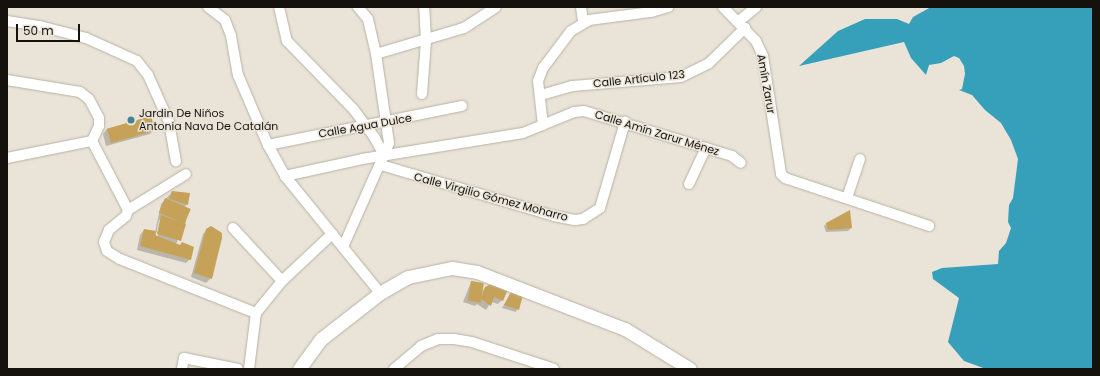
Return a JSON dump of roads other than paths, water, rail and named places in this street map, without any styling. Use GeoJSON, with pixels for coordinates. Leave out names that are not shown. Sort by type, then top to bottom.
{"type":"FeatureCollection","features":[{"type":"Feature","properties":{"kind":"street"},"geometry":{"type":"LineString","coordinates":[[208,7],[225,20],[232,36],[238,75],[268,145],[285,176],[380,292]]}},
{"type":"Feature","properties":{"kind":"street"},"geometry":{"type":"LineString","coordinates":[[279,7],[283,30],[295,52],[366,124],[384,155]]}},
{"type":"Feature","properties":{"kind":"street"},"geometry":{"type":"LineString","coordinates":[[344,247],[381,166],[389,143],[387,121],[376,54],[368,19],[358,7]]}},
{"type":"Feature","properties":{"kind":"street"},"geometry":{"type":"LineString","coordinates":[[422,94],[426,38],[424,7]]}},
{"type":"Feature","properties":{"kind":"street"},"geometry":{"type":"LineString","coordinates":[[376,54],[464,28],[496,7]]}},
{"type":"Feature","properties":{"kind":"street"},"geometry":{"type":"LineString","coordinates":[[581,7],[583,22]]}},
{"type":"Feature","properties":{"kind":"street"},"geometry":{"type":"LineString","coordinates":[[543,125],[541,95],[538,81],[543,68],[571,31],[583,22],[651,12],[668,7]]}},
{"type":"Feature","properties":{"kind":"street","name":"Amín Zarur"},"geometry":{"type":"LineString","coordinates":[[723,7],[756,41],[763,56],[781,174],[785,178],[847,198]]}},
{"type":"Feature","properties":{"kind":"street","name":"Calle Artículo 123"},"geometry":{"type":"LineString","coordinates":[[541,95],[574,86],[680,77],[708,64],[756,7]]}},
{"type":"Feature","properties":{"kind":"street"},"geometry":{"type":"LineString","coordinates":[[7,21],[40,26],[86,38],[137,61],[148,75],[169,122],[176,161]]}},
{"type":"Feature","properties":{"kind":"street"},"geometry":{"type":"LineString","coordinates":[[7,80],[80,92],[89,99],[99,118],[100,126],[92,141]]}},
{"type":"Feature","properties":{"kind":"street","name":"Calle Agua Dulce"},"geometry":{"type":"LineString","coordinates":[[268,145],[366,124],[462,106]]}},
{"type":"Feature","properties":{"kind":"street","name":"Calle Amín Zarur Ménez"},"geometry":{"type":"LineString","coordinates":[[285,176],[384,155],[523,133],[574,112],[584,111],[625,122],[732,156],[741,164]]}},
{"type":"Feature","properties":{"kind":"street","name":"Calle Virgilio Gómez Moharro"},"geometry":{"type":"LineString","coordinates":[[381,166],[575,220],[583,219],[600,208],[625,122]]}},
{"type":"Feature","properties":{"kind":"street"},"geometry":{"type":"LineString","coordinates":[[7,158],[92,141]]}},
{"type":"Feature","properties":{"kind":"street"},"geometry":{"type":"LineString","coordinates":[[92,141],[128,210]]}},
{"type":"Feature","properties":{"kind":"street"},"geometry":{"type":"LineString","coordinates":[[689,184],[706,148]]}},
{"type":"Feature","properties":{"kind":"street"},"geometry":{"type":"LineString","coordinates":[[860,159],[847,198],[929,226]]}},
{"type":"Feature","properties":{"kind":"street"},"geometry":{"type":"LineString","coordinates":[[186,174],[128,210],[126,216],[109,230],[104,242],[107,251],[114,256],[256,313]]}},
{"type":"Feature","properties":{"kind":"street"},"geometry":{"type":"LineString","coordinates":[[233,228],[282,281]]}},
{"type":"Feature","properties":{"kind":"street"},"geometry":{"type":"LineString","coordinates":[[249,369],[256,313],[282,281],[332,234]]}},
{"type":"Feature","properties":{"kind":"street"},"geometry":{"type":"LineString","coordinates":[[299,369],[321,339],[380,292],[408,277],[431,271],[452,268],[478,272],[624,329],[690,369]]}},
{"type":"Feature","properties":{"kind":"street"},"geometry":{"type":"LineString","coordinates":[[394,369],[421,346],[438,339],[454,339],[472,342],[554,369]]}},
{"type":"Feature","properties":{"kind":"street"},"geometry":{"type":"LineString","coordinates":[[182,369],[184,358],[238,369]]}},
{"type":"Feature","properties":{"kind":"water"},"geometry":{"type":"Polygon","coordinates":[[[931,7],[1093,7],[1093,369],[986,369],[964,361],[948,342],[959,298],[933,279],[932,272],[942,268],[998,264],[999,251],[1006,243],[1011,228],[1008,222],[1009,205],[1013,198],[1018,159],[1011,140],[1001,123],[985,110],[972,95],[959,90],[962,89],[965,74],[964,66],[959,58],[954,56],[941,63],[929,65],[926,75],[911,58],[904,42],[799,66],[838,31],[865,19],[897,19],[909,24],[913,17],[931,7]]]}},
{"type":"Feature","properties":{"kind":"place","name":"Jardin De Niños Antonia Nava De Catalán"},"geometry":{"type":"Point","coordinates":[131,120]}}]}
